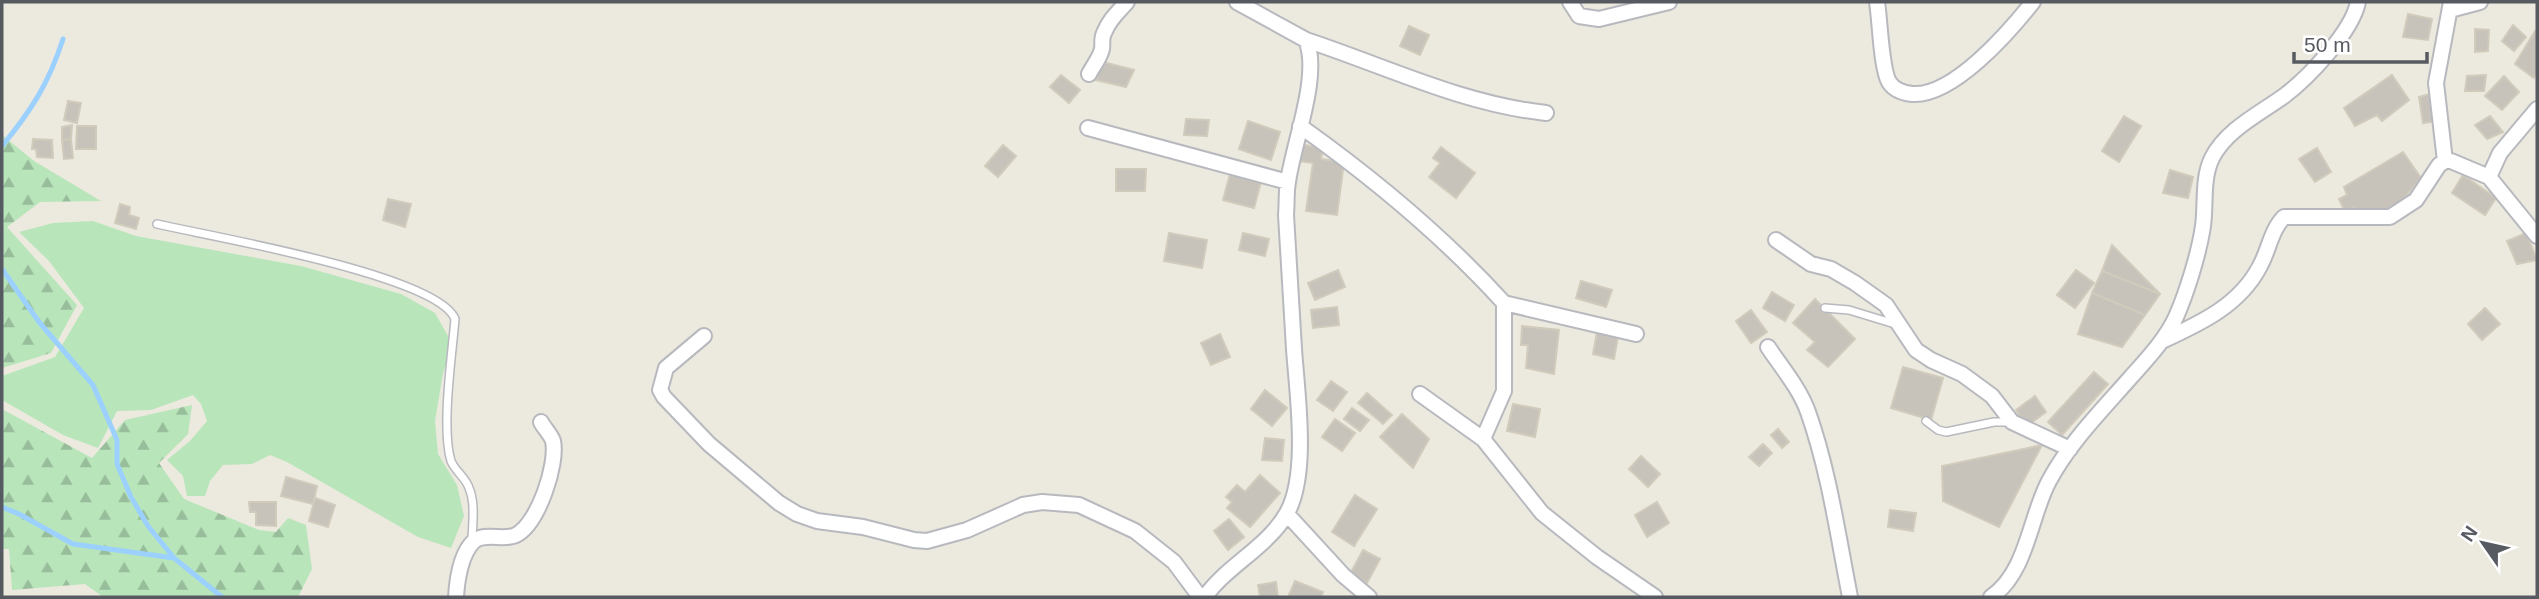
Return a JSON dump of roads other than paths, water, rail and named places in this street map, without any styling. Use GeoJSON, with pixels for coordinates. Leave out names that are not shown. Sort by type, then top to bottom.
{"type":"FeatureCollection","features":[{"type":"Feature","properties":{"kind":"street"},"geometry":{"type":"LineString","coordinates":[[1089,74],[1100,56],[1106,27],[1127,2]]}},
{"type":"Feature","properties":{"kind":"street"},"geometry":{"type":"LineString","coordinates":[[1237,2],[1306,40],[1457,94],[1546,113]]}},
{"type":"Feature","properties":{"kind":"street"},"geometry":{"type":"LineString","coordinates":[[1570,2],[1579,16],[1600,19],[1669,2]]}},
{"type":"Feature","properties":{"kind":"street"},"geometry":{"type":"LineString","coordinates":[[1877,2],[1887,80],[1899,91],[1917,94],[1929,93],[1960,77],[2016,24],[2033,2]]}},
{"type":"Feature","properties":{"kind":"street"},"geometry":{"type":"LineString","coordinates":[[1991,597],[2001,590],[2025,549],[2048,482],[2070,449],[2160,342],[2176,318],[2203,227],[2207,168],[2213,156],[2223,142],[2248,121],[2300,83],[2339,39],[2358,2]]}},
{"type":"Feature","properties":{"kind":"street"},"geometry":{"type":"LineString","coordinates":[[2445,161],[2436,83],[2451,6],[2480,2]]}},
{"type":"Feature","properties":{"kind":"street"},"geometry":{"type":"LineString","coordinates":[[704,336],[666,369],[660,390],[709,444],[779,503],[797,514],[927,541],[967,530],[1023,505],[1042,502],[1079,505],[1135,531],[1174,562],[1203,597],[1278,526],[1294,498],[1299,446],[1286,215],[1288,182],[1311,68],[1311,56],[1306,40]]}},
{"type":"Feature","properties":{"kind":"street"},"geometry":{"type":"LineString","coordinates":[[2488,177],[2500,153],[2537,109]]}},
{"type":"Feature","properties":{"kind":"street"},"geometry":{"type":"LineString","coordinates":[[1300,126],[1392,196],[1481,278],[1504,303],[1636,334]]}},
{"type":"Feature","properties":{"kind":"street"},"geometry":{"type":"LineString","coordinates":[[1088,128],[1288,182]]}},
{"type":"Feature","properties":{"kind":"street"},"geometry":{"type":"LineString","coordinates":[[2160,342],[2201,323],[2232,302],[2252,282],[2265,258],[2275,229],[2284,217],[2390,217],[2416,200],[2439,165],[2445,161],[2488,177],[2537,236]]}},
{"type":"Feature","properties":{"kind":"street"},"geometry":{"type":"LineString","coordinates":[[1776,240],[1811,264],[1831,269],[1855,283],[1886,305],[1916,350],[1962,374],[1992,396],[2012,422],[2070,449]]}},
{"type":"Feature","properties":{"kind":"street"},"geometry":{"type":"LineString","coordinates":[[1483,439],[1504,391],[1504,303]]}},
{"type":"Feature","properties":{"kind":"street"},"geometry":{"type":"LineString","coordinates":[[1768,347],[1808,412],[1822,463],[1850,597]]}},
{"type":"Feature","properties":{"kind":"street"},"geometry":{"type":"LineString","coordinates":[[1420,394],[1483,439],[1542,513],[1655,597]]}},
{"type":"Feature","properties":{"kind":"street"},"geometry":{"type":"LineString","coordinates":[[456,597],[457,578],[472,543],[478,538],[510,537],[519,533],[540,505],[551,473],[553,441],[541,422]]}},
{"type":"Feature","properties":{"kind":"street"},"geometry":{"type":"LineString","coordinates":[[1287,514],[1343,575],[1369,597]]}},
{"type":"Feature","properties":{"kind":"lane"},"geometry":{"type":"LineString","coordinates":[[157,225],[298,255],[384,277],[414,288],[452,311],[456,319],[447,410],[449,443],[452,462],[470,488],[472,543]]}},
{"type":"Feature","properties":{"kind":"lane"},"geometry":{"type":"LineString","coordinates":[[1825,308],[1849,310],[1900,325]]}},
{"type":"Feature","properties":{"kind":"lane"},"geometry":{"type":"LineString","coordinates":[[1926,421],[1938,430],[1946,432],[1994,422],[2012,422]]}},
{"type":"Feature","properties":{"kind":"waterway"},"geometry":{"type":"LineString","coordinates":[[2,146],[38,96],[63,39]]}},
{"type":"Feature","properties":{"kind":"waterway"},"geometry":{"type":"LineString","coordinates":[[2,269],[39,322],[93,385],[117,440],[117,464],[131,497],[148,526],[174,558],[222,597]]}},
{"type":"Feature","properties":{"kind":"waterway"},"geometry":{"type":"LineString","coordinates":[[2,507],[73,544],[174,558]]}}]}
